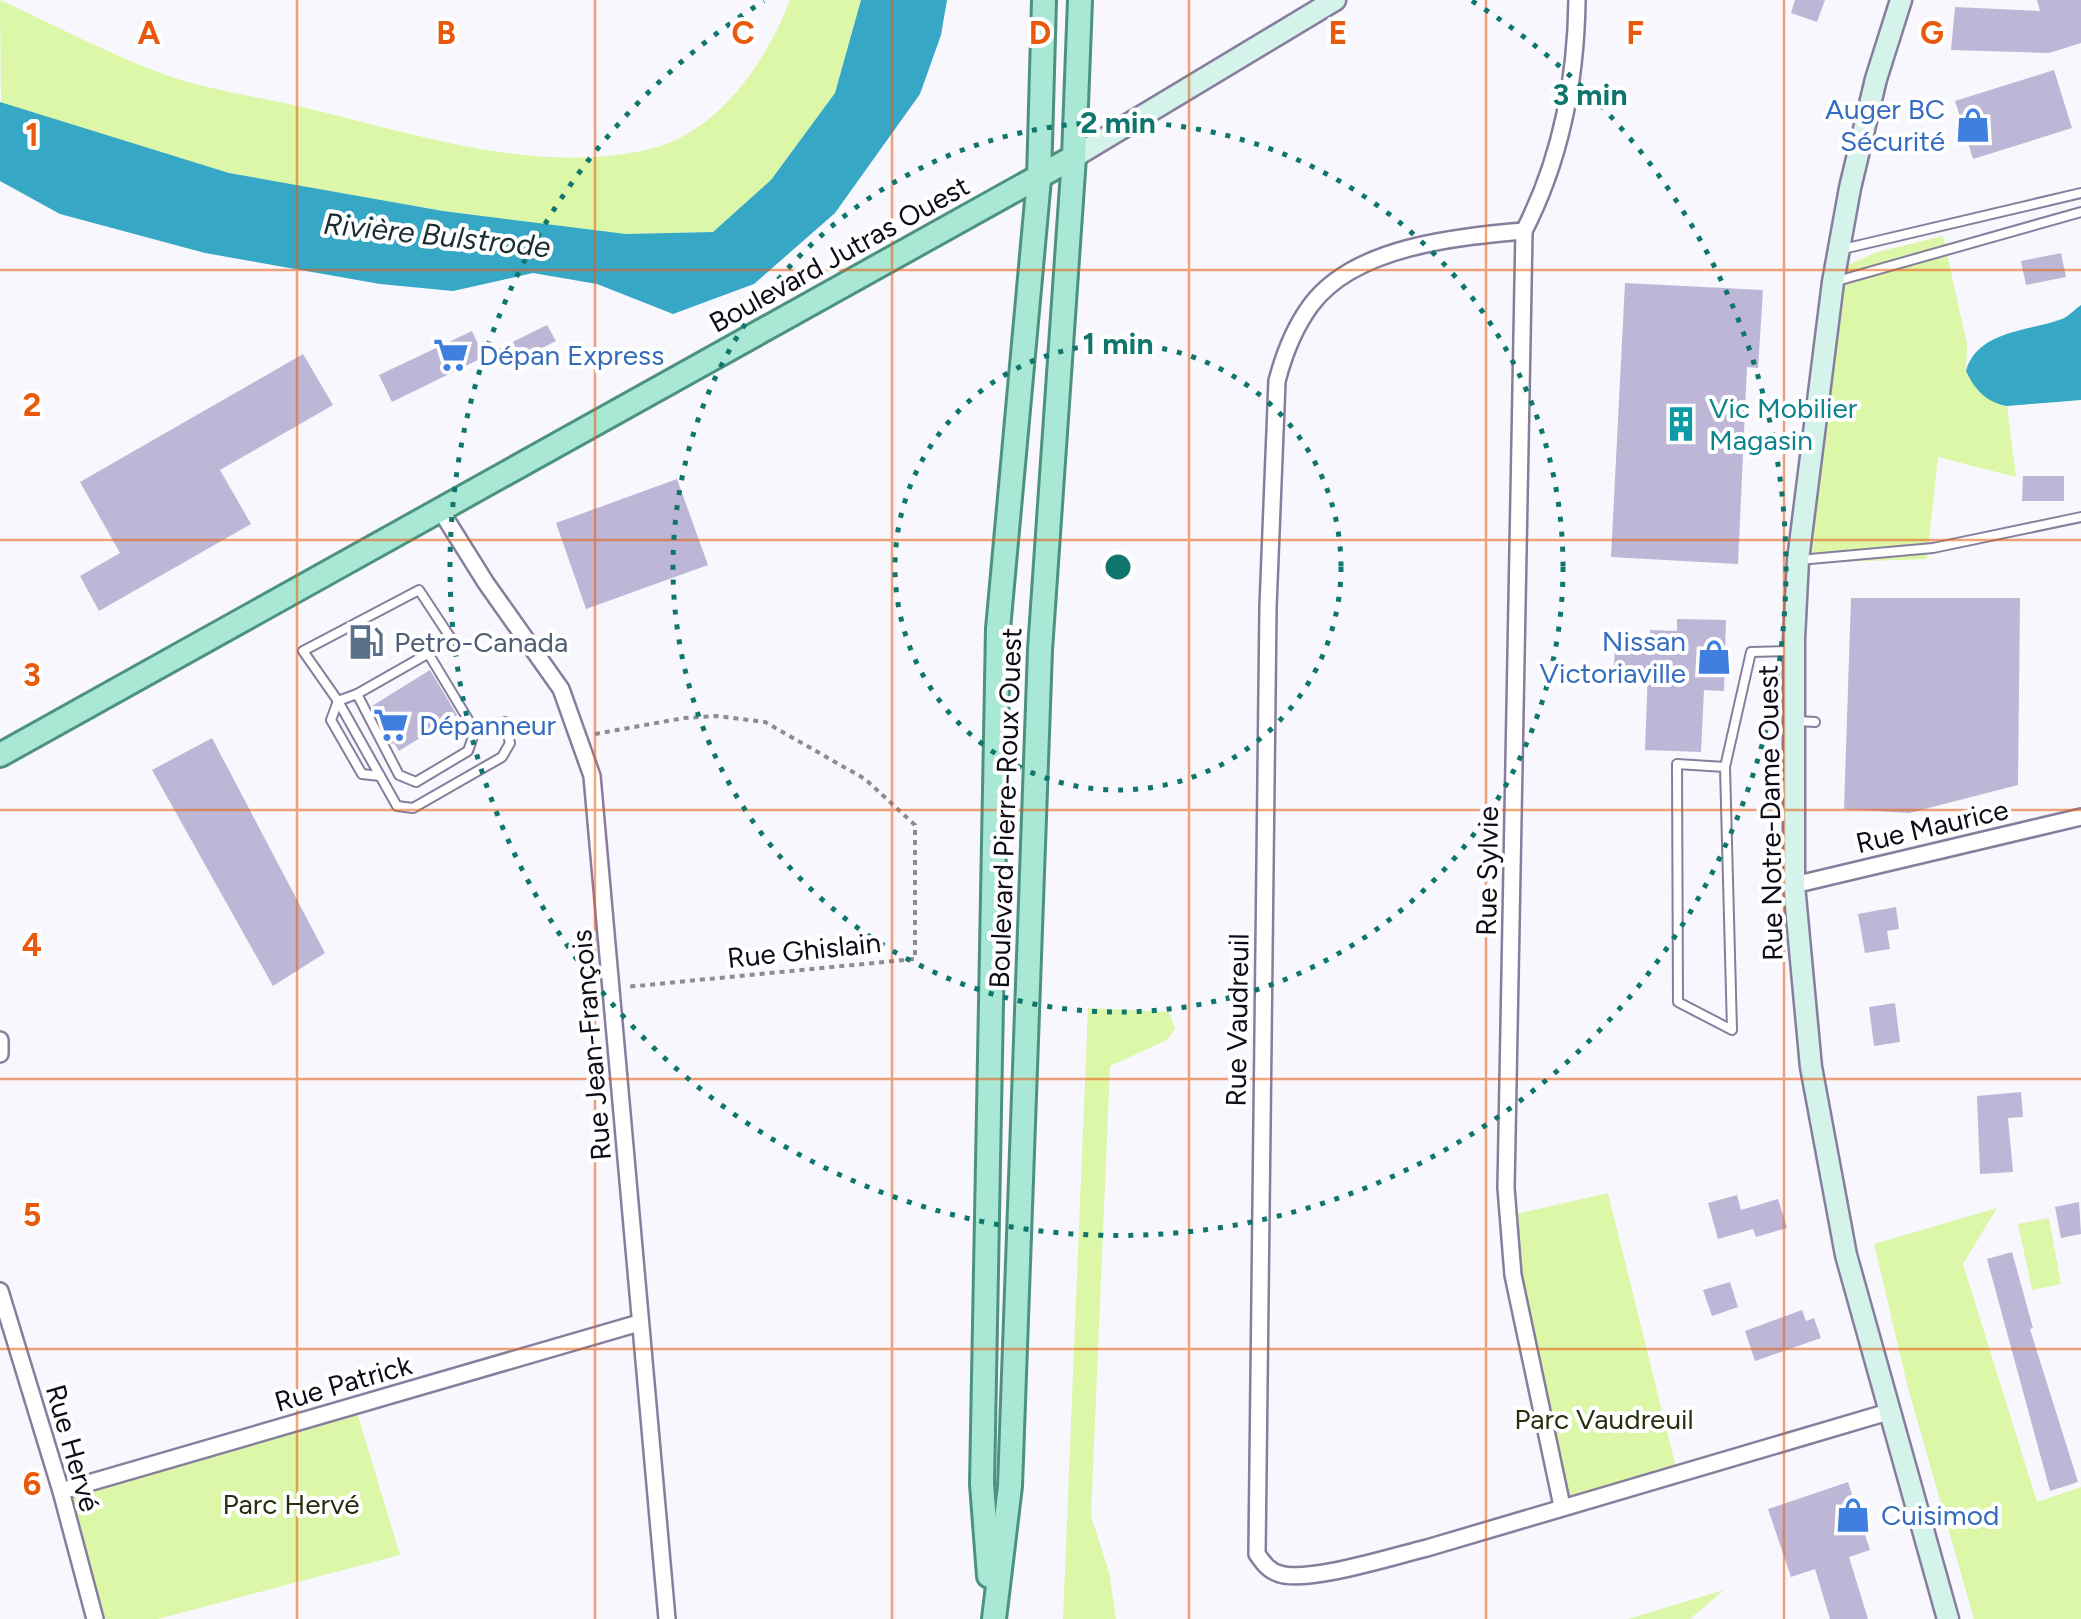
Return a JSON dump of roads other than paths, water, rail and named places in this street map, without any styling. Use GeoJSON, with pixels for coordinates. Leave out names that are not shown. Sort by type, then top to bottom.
{"type":"FeatureCollection","features":[{"type":"Feature","properties":{"kind":"main road","name":"Boulevard Pierre-Roux Ouest"},"geometry":{"type":"LineString","coordinates":[[993,1619],[982,1484],[998,629],[1038,179],[1044,0]]}},
{"type":"Feature","properties":{"kind":"main road","name":"Boulevard Pierre-Roux Ouest"},"geometry":{"type":"LineString","coordinates":[[993,1619],[1010,1486],[1040,650],[1074,157],[1080,0]]}},
{"type":"Feature","properties":{"kind":"main road","name":"Boulevard Jutras Ouest"},"geometry":{"type":"LineString","coordinates":[[0,755],[1074,157]]}},
{"type":"Feature","properties":{"kind":"street"},"geometry":{"type":"LineString","coordinates":[[1524,232],[1558,154],[1571,83],[1577,0]]}},
{"type":"Feature","properties":{"kind":"street","name":"Rue Notre-Dame Ouest"},"geometry":{"type":"LineString","coordinates":[[1901,0],[1876,79],[1838,250],[1798,560],[1793,721],[1794,885],[1812,1067],[1846,1254],[1948,1619]]}},
{"type":"Feature","properties":{"kind":"street","name":"Boulevard Jutras Ouest"},"geometry":{"type":"LineString","coordinates":[[1074,157],[1320,4]]}},
{"type":"Feature","properties":{"kind":"street","name":"Rue Vaudreuil"},"geometry":{"type":"LineString","coordinates":[[1524,232],[1440,242],[1388,254],[1344,275],[1312,302],[1286,346],[1276,382],[1268,607],[1257,1554],[1267,1568],[1296,1576],[1426,1548],[1888,1412]]}},
{"type":"Feature","properties":{"kind":"street","name":"Rue Sylvie"},"geometry":{"type":"LineString","coordinates":[[1524,232],[1506,1188],[1513,1275],[1562,1506]]}},
{"type":"Feature","properties":{"kind":"street","name":"Rue Jean-François"},"geometry":{"type":"LineString","coordinates":[[439,508],[486,583],[562,689],[592,776],[667,1619]]}},
{"type":"Feature","properties":{"kind":"street","name":"Rue Maurice"},"geometry":{"type":"LineString","coordinates":[[1794,885],[2081,816]]}},
{"type":"Feature","properties":{"kind":"street"},"geometry":{"type":"LineString","coordinates":[[0,1040],[0,1054]]}},
{"type":"Feature","properties":{"kind":"street","name":"Rue Hervé"},"geometry":{"type":"LineString","coordinates":[[0,1291],[95,1619]]}},
{"type":"Feature","properties":{"kind":"street","name":"Rue Patrick"},"geometry":{"type":"LineString","coordinates":[[61,1492],[639,1323]]}},
{"type":"Feature","properties":{"kind":"lane"},"geometry":{"type":"LineString","coordinates":[[1838,250],[2081,193]]}},
{"type":"Feature","properties":{"kind":"lane"},"geometry":{"type":"LineString","coordinates":[[1833,282],[2081,212]]}},
{"type":"Feature","properties":{"kind":"lane"},"geometry":{"type":"LineString","coordinates":[[1798,560],[1933,548],[2081,517]]}},
{"type":"Feature","properties":{"kind":"lane"},"geometry":{"type":"LineString","coordinates":[[380,776],[362,774],[331,720],[338,701],[452,640],[419,590],[303,650],[338,701],[398,806],[414,808],[502,757],[510,742],[505,722]]}},
{"type":"Feature","properties":{"kind":"lane"},"geometry":{"type":"LineString","coordinates":[[1726,767],[1677,764],[1678,1002],[1732,1030],[1726,767],[1750,652],[1794,650]]}},
{"type":"Feature","properties":{"kind":"lane"},"geometry":{"type":"LineString","coordinates":[[357,694],[400,775],[416,782],[468,750],[475,731],[428,653]]}},
{"type":"Feature","properties":{"kind":"lane"},"geometry":{"type":"LineString","coordinates":[[1793,721],[1815,722]]}},
{"type":"Feature","properties":{"kind":"water","name":"Rivière Bulstrode"},"geometry":{"type":"Polygon","coordinates":[[[861,0],[947,0],[941,35],[920,94],[835,213],[754,284],[673,314],[597,284],[533,273],[453,291],[380,284],[205,253],[60,214],[0,181],[0,102],[229,173],[443,211],[626,234],[713,232],[771,180],[835,93],[861,0]]]}},
{"type":"Feature","properties":{"kind":"water"},"geometry":{"type":"Polygon","coordinates":[[[2081,305],[2081,400],[2007,406],[1993,402],[1977,389],[1966,371],[1981,347],[2006,334],[2067,317],[2081,305]]]}},
{"type":"Feature","properties":{"kind":"place","name":"Auger BC Sécurité"},"geometry":{"type":"Point","coordinates":[1973,125]}},
{"type":"Feature","properties":{"kind":"place","name":"Dépan Express"},"geometry":{"type":"Point","coordinates":[451,355]}},
{"type":"Feature","properties":{"kind":"place","name":"Vic Mobilier Magasin"},"geometry":{"type":"Point","coordinates":[1681,424]}},
{"type":"Feature","properties":{"kind":"place","name":"Petro-Canada"},"geometry":{"type":"Point","coordinates":[366,642]}},
{"type":"Feature","properties":{"kind":"place","name":"Nissan Victoriaville"},"geometry":{"type":"Point","coordinates":[1714,657]}},
{"type":"Feature","properties":{"kind":"place","name":"Dépanneur"},"geometry":{"type":"Point","coordinates":[391,725]}},
{"type":"Feature","properties":{"kind":"place","name":"Cuisimod"},"geometry":{"type":"Point","coordinates":[1853,1515]}},
{"type":"Feature","properties":{"kind":"park label","name":"Parc Vaudreuil"},"geometry":{"type":"Point","coordinates":[1604,1419]}},
{"type":"Feature","properties":{"kind":"park label","name":"Parc Hervé"},"geometry":{"type":"Point","coordinates":[291,1504]}}]}
